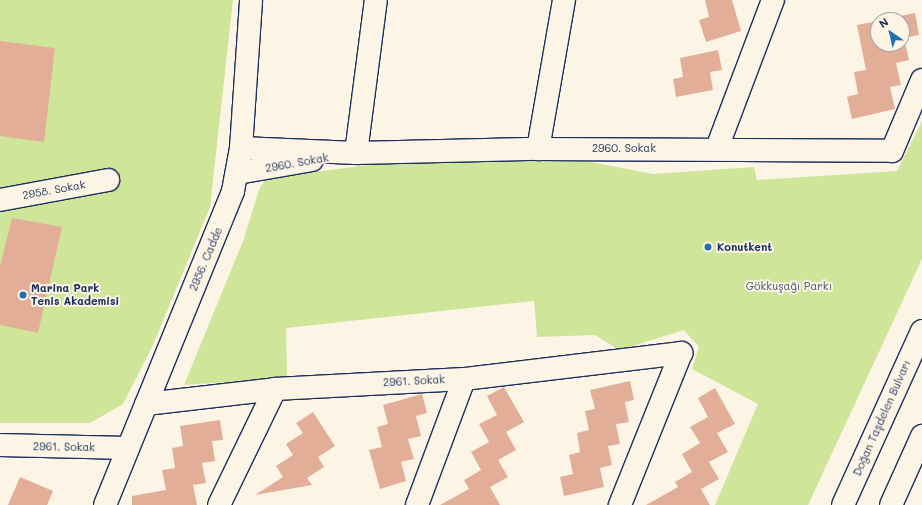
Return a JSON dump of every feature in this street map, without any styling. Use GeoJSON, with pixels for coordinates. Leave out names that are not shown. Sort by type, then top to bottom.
{"type":"FeatureCollection","features":[{"type":"Feature","properties":{"kind":"street","name":"2956. Cadde"},"geometry":{"type":"LineString","coordinates":[[105,505],[227,209],[238,173],[251,0]]}},
{"type":"Feature","properties":{"kind":"street"},"geometry":{"type":"LineString","coordinates":[[356,153],[376,0]]}},
{"type":"Feature","properties":{"kind":"street"},"geometry":{"type":"LineString","coordinates":[[538,148],[564,0]]}},
{"type":"Feature","properties":{"kind":"street"},"geometry":{"type":"LineString","coordinates":[[717,148],[773,0]]}},
{"type":"Feature","properties":{"kind":"street","name":"2960. Sokak"},"geometry":{"type":"LineString","coordinates":[[241,148],[356,153],[538,148],[717,148],[892,151],[922,80]]}},
{"type":"Feature","properties":{"kind":"street","name":"2960. Sokak"},"geometry":{"type":"LineString","coordinates":[[238,173],[356,153]]}},
{"type":"Feature","properties":{"kind":"street","name":"2958. Sokak"},"geometry":{"type":"LineString","coordinates":[[0,200],[108,180]]}},
{"type":"Feature","properties":{"kind":"street","name":"Doğan Taşdelen Bulvarı"},"geometry":{"type":"LineString","coordinates":[[843,505],[922,331]]}},
{"type":"Feature","properties":{"kind":"street","name":"2961. Sokak"},"geometry":{"type":"LineString","coordinates":[[146,404],[276,389],[464,379],[680,353],[620,505]]}},
{"type":"Feature","properties":{"kind":"street"},"geometry":{"type":"LineString","coordinates":[[417,505],[464,379]]}},
{"type":"Feature","properties":{"kind":"street"},"geometry":{"type":"LineString","coordinates":[[219,505],[276,389]]}},
{"type":"Feature","properties":{"kind":"street"},"geometry":{"type":"LineString","coordinates":[[891,505],[922,436]]}},
{"type":"Feature","properties":{"kind":"street","name":"2961. Sokak"},"geometry":{"type":"LineString","coordinates":[[0,445],[128,448]]}},
{"type":"Feature","properties":{"kind":"green space"},"geometry":{"type":"Polygon","coordinates":[[[0,0],[233,0],[210,207],[153,345],[123,404],[90,423],[0,423],[0,0]]]}},
{"type":"Feature","properties":{"kind":"green space","name":"Gökkuşağı Parkı"},"geometry":{"type":"Polygon","coordinates":[[[922,121],[922,259],[808,505],[715,505],[758,404],[692,369],[699,347],[684,330],[619,350],[595,335],[537,337],[534,301],[286,328],[287,378],[184,385],[243,241],[260,187],[267,178],[408,160],[554,155],[653,174],[754,167],[757,180],[897,171],[922,121]]]}},
{"type":"Feature","properties":{"kind":"building"},"geometry":{"type":"Polygon","coordinates":[[[705,0],[732,0],[741,31],[706,42],[699,20],[709,17],[705,0]]]}},
{"type":"Feature","properties":{"kind":"building"},"geometry":{"type":"Polygon","coordinates":[[[915,13],[919,35],[910,37],[910,14],[915,13]]]}},
{"type":"Feature","properties":{"kind":"building"},"geometry":{"type":"Polygon","coordinates":[[[870,23],[870,52],[907,52],[909,60],[896,63],[901,85],[890,87],[895,109],[852,119],[847,97],[858,94],[854,72],[866,70],[857,25],[870,23]]]}},
{"type":"Feature","properties":{"kind":"building"},"geometry":{"type":"Polygon","coordinates":[[[0,41],[55,48],[44,142],[0,136],[0,41]]]}},
{"type":"Feature","properties":{"kind":"building"},"geometry":{"type":"Polygon","coordinates":[[[718,50],[722,70],[710,72],[713,90],[676,97],[673,79],[683,77],[680,58],[718,50]]]}},
{"type":"Feature","properties":{"kind":"building","name":"Marina Park Tenis Akademisi"},"geometry":{"type":"Polygon","coordinates":[[[12,218],[62,227],[38,333],[0,325],[0,266],[12,218]]]}},
{"type":"Feature","properties":{"kind":"building"},"geometry":{"type":"Polygon","coordinates":[[[630,381],[634,400],[625,402],[629,422],[616,424],[620,444],[608,446],[612,465],[600,468],[604,487],[564,496],[560,477],[573,474],[569,455],[580,452],[577,433],[589,430],[585,411],[595,409],[590,390],[630,381]]]}},
{"type":"Feature","properties":{"kind":"building"},"geometry":{"type":"Polygon","coordinates":[[[504,387],[524,422],[506,432],[516,450],[498,460],[508,477],[490,487],[500,505],[440,505],[469,489],[464,480],[481,470],[471,452],[489,442],[479,424],[497,415],[487,396],[504,387]]]}},
{"type":"Feature","properties":{"kind":"building"},"geometry":{"type":"Polygon","coordinates":[[[715,388],[735,424],[717,433],[728,452],[709,462],[719,479],[701,489],[710,505],[646,505],[678,487],[675,482],[692,472],[682,454],[700,443],[690,427],[708,417],[698,398],[715,388]]]}},
{"type":"Feature","properties":{"kind":"building"},"geometry":{"type":"Polygon","coordinates":[[[422,394],[427,413],[416,416],[421,436],[408,439],[414,459],[401,462],[406,481],[380,489],[369,450],[382,447],[377,427],[388,424],[383,405],[422,394]]]}},
{"type":"Feature","properties":{"kind":"building"},"geometry":{"type":"Polygon","coordinates":[[[313,412],[335,446],[318,457],[324,467],[307,478],[312,485],[255,495],[283,477],[276,466],[293,455],[286,444],[303,433],[296,423],[313,412]]]}},
{"type":"Feature","properties":{"kind":"building"},"geometry":{"type":"Polygon","coordinates":[[[220,420],[223,440],[212,441],[215,461],[202,463],[206,483],[193,485],[197,505],[132,505],[132,496],[166,490],[162,470],[175,468],[172,448],[183,446],[180,426],[220,420]]]}},
{"type":"Feature","properties":{"kind":"building"},"geometry":{"type":"Polygon","coordinates":[[[20,477],[53,491],[47,505],[8,505],[20,477]]]}},
{"type":"Feature","properties":{"kind":"place","name":"Konutkent"},"geometry":{"type":"Point","coordinates":[708,247]}},
{"type":"Feature","properties":{"kind":"place","name":"Marina Park Tenis Akademisi"},"geometry":{"type":"Point","coordinates":[23,295]}}]}
